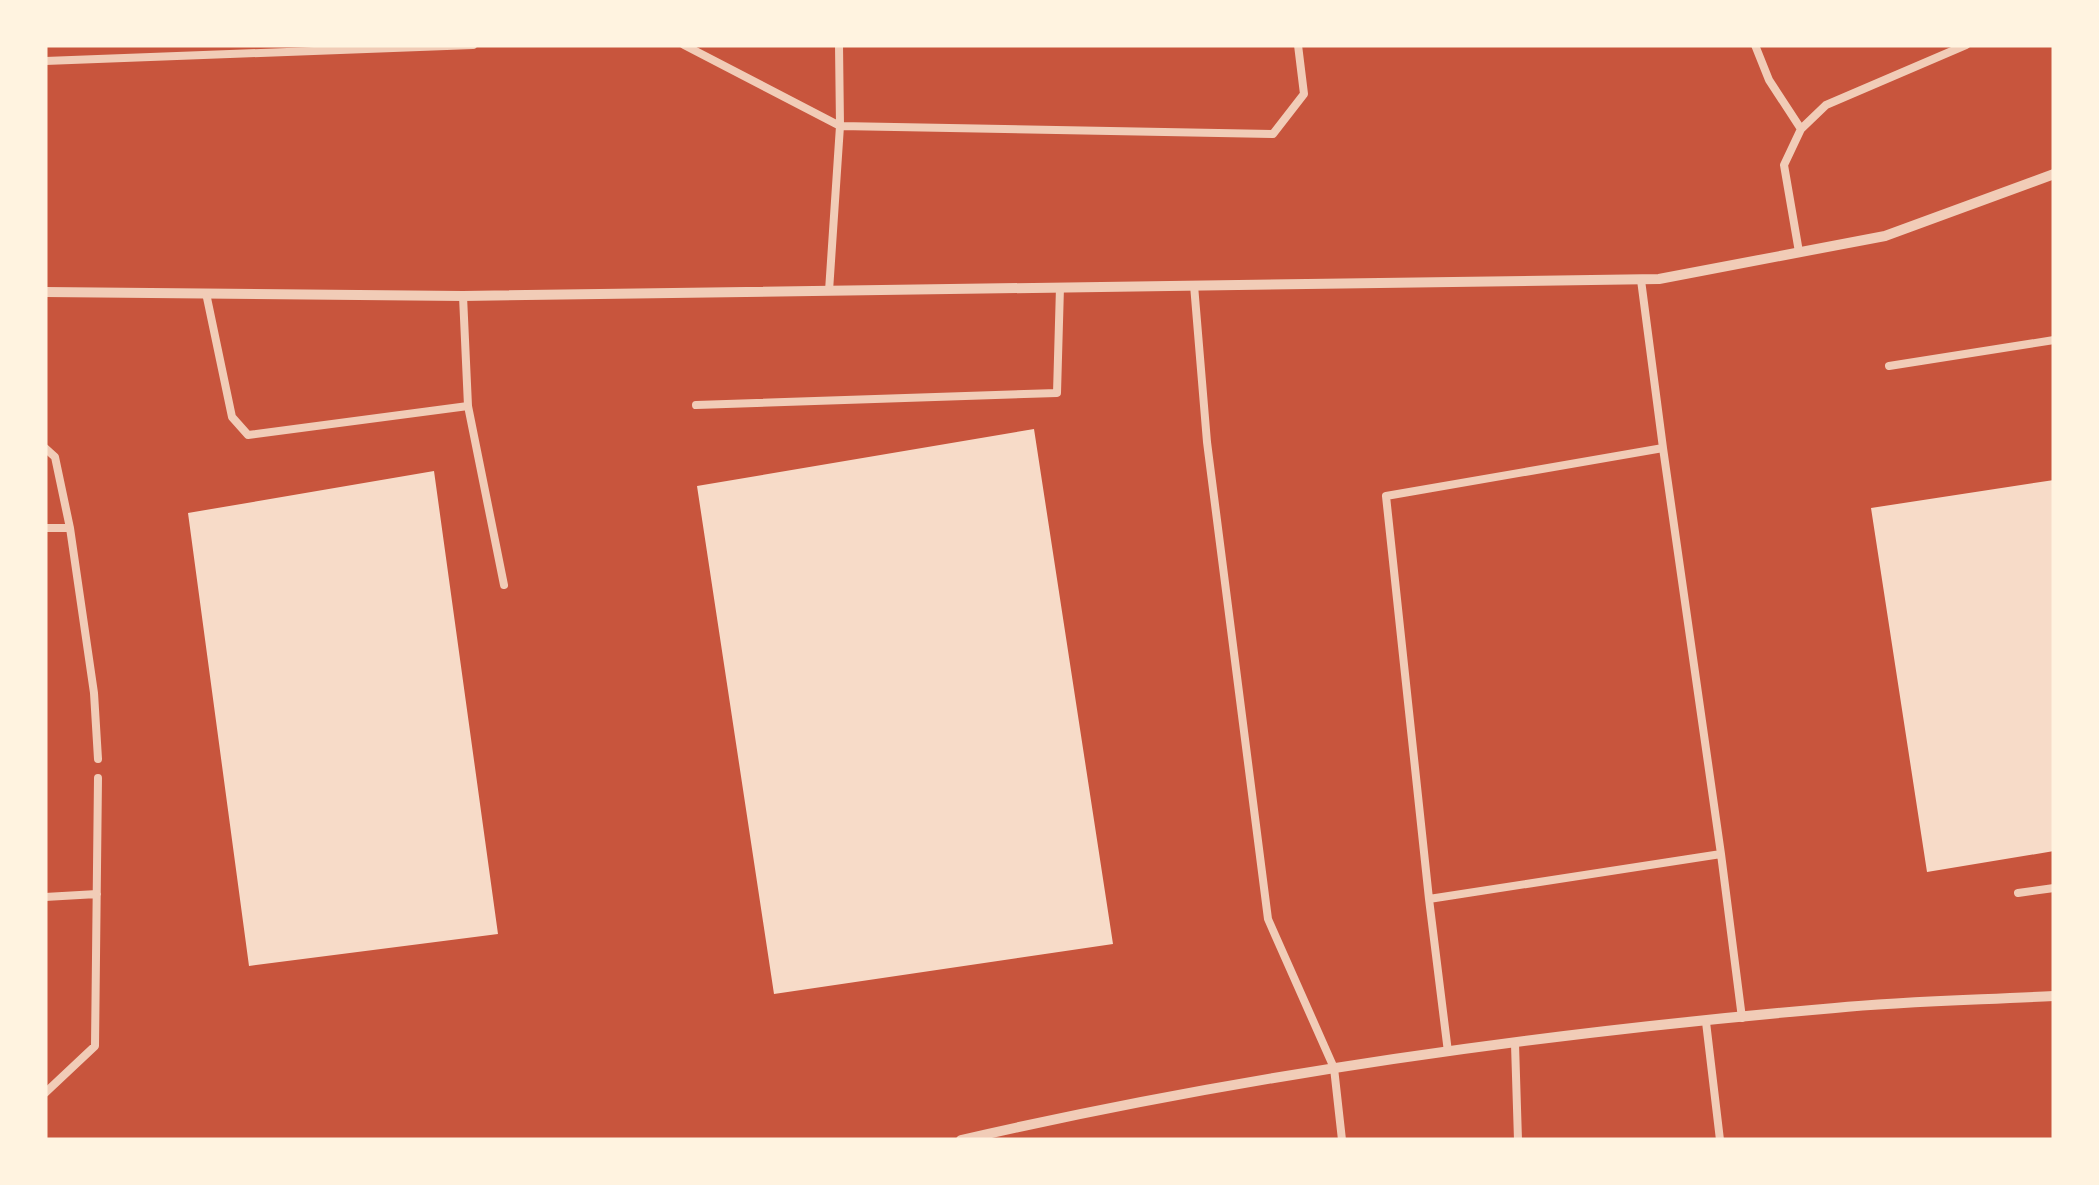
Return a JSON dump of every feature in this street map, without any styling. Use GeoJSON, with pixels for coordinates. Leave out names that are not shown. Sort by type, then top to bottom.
{"type":"FeatureCollection","features":[{"type":"Feature","properties":{"kind":"street"},"geometry":{"type":"LineString","coordinates":[[45,292],[463,296],[1641,280],[1885,236],[2054,174]]}},
{"type":"Feature","properties":{"kind":"street"},"geometry":{"type":"LineString","coordinates":[[962,1140],[1334,1068],[1448,1052],[1836,1008],[2054,996]]}},
{"type":"Feature","properties":{"kind":"lane"},"geometry":{"type":"LineString","coordinates":[[45,60],[473,45]]}},
{"type":"Feature","properties":{"kind":"lane"},"geometry":{"type":"LineString","coordinates":[[684,45],[840,126],[1273,134],[1304,94],[1298,45]]}},
{"type":"Feature","properties":{"kind":"lane"},"geometry":{"type":"LineString","coordinates":[[829,290],[840,126],[838,45]]}},
{"type":"Feature","properties":{"kind":"lane"},"geometry":{"type":"LineString","coordinates":[[1755,45],[1769,80],[1801,129]]}},
{"type":"Feature","properties":{"kind":"lane"},"geometry":{"type":"LineString","coordinates":[[1799,252],[1784,165],[1801,129],[1826,105],[1966,45]]}},
{"type":"Feature","properties":{"kind":"lane"},"geometry":{"type":"LineString","coordinates":[[1641,280],[1742,1018]]}},
{"type":"Feature","properties":{"kind":"lane"},"geometry":{"type":"LineString","coordinates":[[1194,285],[1206,442],[1268,919],[1334,1068],[1342,1140]]}},
{"type":"Feature","properties":{"kind":"lane"},"geometry":{"type":"LineString","coordinates":[[696,405],[1057,393],[1060,287]]}},
{"type":"Feature","properties":{"kind":"lane"},"geometry":{"type":"LineString","coordinates":[[206,293],[232,417],[248,436],[468,406]]}},
{"type":"Feature","properties":{"kind":"lane"},"geometry":{"type":"LineString","coordinates":[[463,296],[468,406],[504,585]]}},
{"type":"Feature","properties":{"kind":"lane"},"geometry":{"type":"LineString","coordinates":[[1889,366],[2054,340]]}},
{"type":"Feature","properties":{"kind":"lane"},"geometry":{"type":"LineString","coordinates":[[45,448],[55,457],[70,528],[94,693],[98,758]]}},
{"type":"Feature","properties":{"kind":"lane"},"geometry":{"type":"LineString","coordinates":[[1448,1052],[1386,496],[1664,448]]}},
{"type":"Feature","properties":{"kind":"lane"},"geometry":{"type":"LineString","coordinates":[[45,528],[70,528]]}},
{"type":"Feature","properties":{"kind":"lane"},"geometry":{"type":"LineString","coordinates":[[45,1093],[95,1046],[98,778]]}},
{"type":"Feature","properties":{"kind":"lane"},"geometry":{"type":"LineString","coordinates":[[1429,899],[1721,854]]}},
{"type":"Feature","properties":{"kind":"lane"},"geometry":{"type":"LineString","coordinates":[[2018,893],[2054,888]]}},
{"type":"Feature","properties":{"kind":"lane"},"geometry":{"type":"LineString","coordinates":[[45,897],[97,894]]}},
{"type":"Feature","properties":{"kind":"lane"},"geometry":{"type":"LineString","coordinates":[[1706,1022],[1720,1140]]}},
{"type":"Feature","properties":{"kind":"lane"},"geometry":{"type":"LineString","coordinates":[[1515,1044],[1518,1140]]}},
{"type":"Feature","properties":{"kind":"building"},"geometry":{"type":"Polygon","coordinates":[[[1034,429],[1113,944],[774,994],[697,486],[1034,429]]]}},
{"type":"Feature","properties":{"kind":"building"},"geometry":{"type":"Polygon","coordinates":[[[434,471],[498,934],[249,966],[188,513],[434,471]]]}},
{"type":"Feature","properties":{"kind":"building"},"geometry":{"type":"Polygon","coordinates":[[[2054,480],[2054,851],[1927,872],[1871,508],[2054,480]]]}}]}
